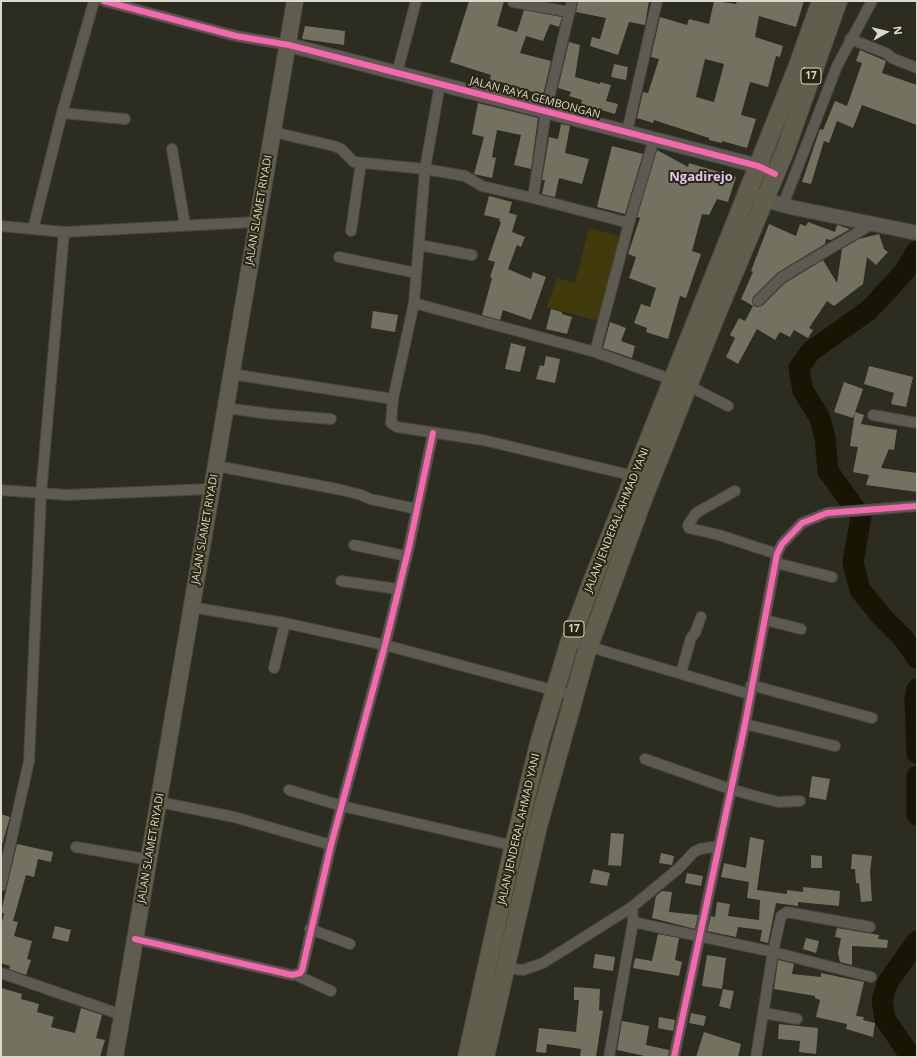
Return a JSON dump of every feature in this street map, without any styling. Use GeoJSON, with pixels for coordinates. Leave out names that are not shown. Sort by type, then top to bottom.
{"type":"FeatureCollection","features":[{"type":"Feature","properties":{"kind":"highway","name":"JALAN JENDERAL AHMAD YANI"},"geometry":{"type":"LineString","coordinates":[[485,1057],[538,826],[561,739],[589,647],[643,499],[746,194],[797,68],[821,1]]}},
{"type":"Feature","properties":{"kind":"highway","name":"JALAN JENDERAL AHMAD YANI"},"geometry":{"type":"LineString","coordinates":[[468,1057],[514,846],[554,690],[570,641],[634,476],[681,383],[732,274],[775,174],[838,1]]}},
{"type":"Feature","properties":{"kind":"main road","name":"JALAN SLAMET RIYADI"},"geometry":{"type":"LineString","coordinates":[[115,1057],[150,860],[211,488],[217,466],[256,222],[289,45],[295,1]]}},
{"type":"Feature","properties":{"kind":"street"},"geometry":{"type":"LineString","coordinates":[[33,229],[62,113],[94,1]]}},
{"type":"Feature","properties":{"kind":"street"},"geometry":{"type":"LineString","coordinates":[[104,1],[236,36],[289,45]]}},
{"type":"Feature","properties":{"kind":"street"},"geometry":{"type":"LineString","coordinates":[[397,73],[416,1]]}},
{"type":"Feature","properties":{"kind":"street"},"geometry":{"type":"LineString","coordinates":[[533,198],[546,111],[572,1]]}},
{"type":"Feature","properties":{"kind":"street"},"geometry":{"type":"LineString","coordinates":[[627,132],[657,1]]}},
{"type":"Feature","properties":{"kind":"street"},"geometry":{"type":"LineString","coordinates":[[783,205],[837,66],[850,39],[872,1]]}},
{"type":"Feature","properties":{"kind":"street"},"geometry":{"type":"LineString","coordinates":[[513,2],[570,12]]}},
{"type":"Feature","properties":{"kind":"street"},"geometry":{"type":"LineString","coordinates":[[850,39],[886,52],[892,58],[917,68]]}},
{"type":"Feature","properties":{"kind":"street","name":"JALAN RAYA GEMBONGAN"},"geometry":{"type":"LineString","coordinates":[[289,45],[758,166],[775,174]]}},
{"type":"Feature","properties":{"kind":"street"},"geometry":{"type":"LineString","coordinates":[[440,84],[425,169],[414,303],[393,399],[390,420],[392,426],[483,440],[532,450],[634,476]]}},
{"type":"Feature","properties":{"kind":"street"},"geometry":{"type":"LineString","coordinates":[[62,113],[125,119]]}},
{"type":"Feature","properties":{"kind":"street"},"geometry":{"type":"LineString","coordinates":[[273,132],[334,146],[341,149],[348,158],[354,162],[425,169],[465,176],[482,186],[629,223]]}},
{"type":"Feature","properties":{"kind":"street"},"geometry":{"type":"LineString","coordinates":[[595,352],[629,223],[654,139]]}},
{"type":"Feature","properties":{"kind":"street"},"geometry":{"type":"LineString","coordinates":[[172,149],[184,225]]}},
{"type":"Feature","properties":{"kind":"street"},"geometry":{"type":"LineString","coordinates":[[351,231],[361,163]]}},
{"type":"Feature","properties":{"kind":"street"},"geometry":{"type":"LineString","coordinates":[[746,194],[783,205],[913,232]]}},
{"type":"Feature","properties":{"kind":"street"},"geometry":{"type":"LineString","coordinates":[[1,226],[64,232],[256,222]]}},
{"type":"Feature","properties":{"kind":"street"},"geometry":{"type":"LineString","coordinates":[[758,301],[781,278],[872,224]]}},
{"type":"Feature","properties":{"kind":"street"},"geometry":{"type":"LineString","coordinates":[[1,886],[6,840],[29,761],[41,494],[64,232]]}},
{"type":"Feature","properties":{"kind":"street"},"geometry":{"type":"LineString","coordinates":[[419,245],[472,255]]}},
{"type":"Feature","properties":{"kind":"street"},"geometry":{"type":"LineString","coordinates":[[339,257],[416,273]]}},
{"type":"Feature","properties":{"kind":"street"},"geometry":{"type":"LineString","coordinates":[[414,303],[595,352],[681,383],[728,406]]}},
{"type":"Feature","properties":{"kind":"street"},"geometry":{"type":"LineString","coordinates":[[231,374],[393,399]]}},
{"type":"Feature","properties":{"kind":"street"},"geometry":{"type":"LineString","coordinates":[[226,408],[270,414],[331,419]]}},
{"type":"Feature","properties":{"kind":"street"},"geometry":{"type":"LineString","coordinates":[[873,415],[917,423]]}},
{"type":"Feature","properties":{"kind":"street"},"geometry":{"type":"LineString","coordinates":[[296,974],[300,973],[302,970],[310,929],[331,846],[385,645],[433,433]]}},
{"type":"Feature","properties":{"kind":"street"},"geometry":{"type":"LineString","coordinates":[[217,466],[342,490],[370,499],[417,509]]}},
{"type":"Feature","properties":{"kind":"street"},"geometry":{"type":"LineString","coordinates":[[1,490],[66,495],[211,488]]}},
{"type":"Feature","properties":{"kind":"street"},"geometry":{"type":"LineString","coordinates":[[735,492],[696,513],[688,525],[689,528],[719,535],[776,559],[832,577]]}},
{"type":"Feature","properties":{"kind":"street"},"geometry":{"type":"LineString","coordinates":[[674,1057],[745,724],[750,690],[776,559],[782,544],[802,523],[827,513],[847,510],[917,506]]}},
{"type":"Feature","properties":{"kind":"street"},"geometry":{"type":"LineString","coordinates":[[354,545],[406,556]]}},
{"type":"Feature","properties":{"kind":"street"},"geometry":{"type":"LineString","coordinates":[[341,581],[398,589]]}},
{"type":"Feature","properties":{"kind":"street"},"geometry":{"type":"LineString","coordinates":[[191,607],[285,623],[385,645],[575,696]]}},
{"type":"Feature","properties":{"kind":"street"},"geometry":{"type":"LineString","coordinates":[[681,673],[691,638],[701,617]]}},
{"type":"Feature","properties":{"kind":"street"},"geometry":{"type":"LineString","coordinates":[[765,620],[801,629]]}},
{"type":"Feature","properties":{"kind":"street"},"geometry":{"type":"LineString","coordinates":[[274,668],[285,623]]}},
{"type":"Feature","properties":{"kind":"street"},"geometry":{"type":"LineString","coordinates":[[570,641],[681,673],[872,718]]}},
{"type":"Feature","properties":{"kind":"street"},"geometry":{"type":"LineString","coordinates":[[745,724],[835,746]]}},
{"type":"Feature","properties":{"kind":"street"},"geometry":{"type":"LineString","coordinates":[[645,759],[730,789],[779,802],[800,801]]}},
{"type":"Feature","properties":{"kind":"street"},"geometry":{"type":"LineString","coordinates":[[289,790],[342,806],[514,846]]}},
{"type":"Feature","properties":{"kind":"street"},"geometry":{"type":"LineString","coordinates":[[159,802],[234,816],[331,846]]}},
{"type":"Feature","properties":{"kind":"street"},"geometry":{"type":"LineString","coordinates":[[506,968],[524,970],[535,967],[632,907],[678,869],[694,852],[719,846]]}},
{"type":"Feature","properties":{"kind":"street"},"geometry":{"type":"LineString","coordinates":[[76,847],[150,860]]}},
{"type":"Feature","properties":{"kind":"street"},"geometry":{"type":"LineString","coordinates":[[609,1057],[633,922],[632,907]]}},
{"type":"Feature","properties":{"kind":"street"},"geometry":{"type":"LineString","coordinates":[[756,1057],[773,952],[781,916],[787,912],[870,928]]}},
{"type":"Feature","properties":{"kind":"street"},"geometry":{"type":"LineString","coordinates":[[633,922],[773,952],[871,977]]}},
{"type":"Feature","properties":{"kind":"street"},"geometry":{"type":"LineString","coordinates":[[310,929],[350,944]]}},
{"type":"Feature","properties":{"kind":"street"},"geometry":{"type":"LineString","coordinates":[[135,938],[274,972],[296,974],[331,991]]}},
{"type":"Feature","properties":{"kind":"street"},"geometry":{"type":"LineString","coordinates":[[1,973],[122,1015]]}},
{"type":"Feature","properties":{"kind":"street"},"geometry":{"type":"LineString","coordinates":[[764,1013],[797,1018]]}},
{"type":"Feature","properties":{"kind":"shaded area"},"geometry":{"type":"Polygon","coordinates":[[[589,228],[624,237],[601,322],[547,307],[557,278],[575,283],[589,228]]]}},
{"type":"Feature","properties":{"kind":"building"},"geometry":{"type":"Polygon","coordinates":[[[469,1],[504,1],[497,26],[517,32],[524,10],[562,17],[559,27],[550,24],[543,41],[526,36],[520,53],[551,61],[543,95],[501,82],[500,85],[489,81],[491,75],[450,62],[469,1]]]}},
{"type":"Feature","properties":{"kind":"building"},"geometry":{"type":"Polygon","coordinates":[[[578,1],[649,1],[645,25],[629,22],[618,55],[590,46],[592,37],[600,39],[606,18],[576,12],[578,1]]]}},
{"type":"Feature","properties":{"kind":"building"},"geometry":{"type":"Polygon","coordinates":[[[714,1],[736,4],[737,1],[804,1],[796,27],[759,16],[755,37],[783,46],[780,57],[776,56],[768,87],[750,82],[741,115],[756,119],[747,148],[722,141],[722,143],[709,140],[709,138],[654,120],[653,123],[637,118],[643,92],[648,93],[659,59],[651,57],[660,17],[687,25],[689,19],[709,24],[714,1]],[[705,59],[696,97],[714,102],[724,64],[705,59]]]}},
{"type":"Feature","properties":{"kind":"building"},"geometry":{"type":"Polygon","coordinates":[[[305,26],[345,31],[344,45],[302,39],[305,26]]]}},
{"type":"Feature","properties":{"kind":"building"},"geometry":{"type":"Polygon","coordinates":[[[569,42],[580,45],[575,77],[600,84],[600,82],[611,85],[606,101],[618,104],[615,114],[581,104],[582,100],[569,96],[571,92],[558,88],[569,42]]]}},
{"type":"Feature","properties":{"kind":"building"},"geometry":{"type":"Polygon","coordinates":[[[860,50],[886,61],[882,73],[917,85],[917,125],[862,105],[853,128],[837,121],[829,143],[824,141],[811,184],[802,182],[820,129],[823,130],[835,101],[847,106],[862,63],[856,61],[860,50]]]}},
{"type":"Feature","properties":{"kind":"building"},"geometry":{"type":"Polygon","coordinates":[[[614,64],[628,67],[626,80],[611,77],[614,64]]]}},
{"type":"Feature","properties":{"kind":"building"},"geometry":{"type":"Polygon","coordinates":[[[478,103],[538,118],[531,169],[514,165],[521,135],[497,130],[492,157],[496,158],[492,178],[474,174],[484,137],[472,134],[478,103]]]}},
{"type":"Feature","properties":{"kind":"building"},"geometry":{"type":"Polygon","coordinates":[[[561,124],[570,126],[565,153],[589,159],[582,184],[559,178],[555,197],[542,194],[545,180],[542,180],[549,137],[558,139],[561,124]]]}},
{"type":"Feature","properties":{"kind":"building"},"geometry":{"type":"Polygon","coordinates":[[[612,146],[643,154],[625,214],[597,207],[612,146]]]}},
{"type":"Feature","properties":{"kind":"building"},"geometry":{"type":"Polygon","coordinates":[[[657,150],[688,167],[689,163],[736,177],[728,202],[717,199],[709,215],[702,214],[692,251],[701,254],[686,298],[680,296],[668,339],[646,332],[647,328],[634,323],[641,304],[650,307],[656,288],[629,278],[636,257],[628,254],[640,218],[637,217],[657,150]]]}},
{"type":"Feature","properties":{"kind":"building"},"geometry":{"type":"Polygon","coordinates":[[[489,196],[512,202],[509,213],[517,215],[512,232],[525,237],[521,247],[517,245],[508,269],[531,279],[533,272],[546,277],[531,320],[503,310],[500,320],[482,315],[492,278],[490,277],[495,262],[488,260],[501,222],[499,221],[500,219],[484,215],[489,196]]]}},
{"type":"Feature","properties":{"kind":"building"},"geometry":{"type":"Polygon","coordinates":[[[808,222],[835,232],[837,225],[850,229],[831,240],[826,239],[825,244],[777,273],[753,297],[752,302],[754,306],[762,306],[785,283],[823,260],[837,283],[842,249],[859,239],[879,234],[884,249],[888,252],[876,265],[867,257],[863,284],[834,306],[827,301],[809,328],[813,330],[808,338],[794,330],[790,337],[780,332],[775,340],[757,329],[738,364],[726,357],[735,338],[730,335],[739,318],[745,321],[753,306],[741,299],[753,272],[751,271],[769,224],[796,236],[800,224],[806,226],[808,222]]]}},
{"type":"Feature","properties":{"kind":"building"},"geometry":{"type":"Polygon","coordinates":[[[551,309],[572,317],[567,334],[546,329],[551,309]]]}},
{"type":"Feature","properties":{"kind":"building"},"geometry":{"type":"Polygon","coordinates":[[[373,311],[398,315],[395,332],[371,328],[373,311]]]}},
{"type":"Feature","properties":{"kind":"building"},"geometry":{"type":"Polygon","coordinates":[[[610,322],[626,328],[621,341],[635,346],[632,358],[603,348],[610,322]]]}},
{"type":"Feature","properties":{"kind":"building"},"geometry":{"type":"Polygon","coordinates":[[[511,343],[526,347],[520,372],[505,369],[511,343]]]}},
{"type":"Feature","properties":{"kind":"building"},"geometry":{"type":"Polygon","coordinates":[[[546,356],[560,359],[555,383],[536,379],[540,365],[544,366],[546,356]]]}},
{"type":"Feature","properties":{"kind":"building"},"geometry":{"type":"Polygon","coordinates":[[[869,366],[913,377],[906,407],[891,404],[894,393],[864,384],[869,366]]]}},
{"type":"Feature","properties":{"kind":"building"},"geometry":{"type":"Polygon","coordinates":[[[844,382],[863,389],[853,418],[834,412],[844,382]]]}},
{"type":"Feature","properties":{"kind":"building"},"geometry":{"type":"Polygon","coordinates":[[[855,412],[864,415],[861,424],[897,430],[894,450],[889,449],[881,468],[917,473],[917,492],[866,485],[869,475],[853,472],[858,447],[850,446],[855,412]]]}},
{"type":"Feature","properties":{"kind":"building"},"geometry":{"type":"Polygon","coordinates":[[[812,776],[830,779],[826,800],[809,797],[812,776]]]}},
{"type":"Feature","properties":{"kind":"building"},"geometry":{"type":"Polygon","coordinates":[[[1,814],[10,817],[2,845],[1,845],[1,814]]]}},
{"type":"Feature","properties":{"kind":"building"},"geometry":{"type":"Polygon","coordinates":[[[611,833],[624,834],[621,866],[608,865],[611,833]]]}},
{"type":"Feature","properties":{"kind":"building"},"geometry":{"type":"Polygon","coordinates":[[[750,837],[764,840],[757,890],[787,894],[787,890],[803,892],[803,887],[840,891],[839,906],[798,902],[798,906],[776,903],[768,943],[760,941],[762,930],[738,927],[736,937],[707,931],[711,916],[715,917],[717,902],[730,904],[728,916],[759,920],[760,900],[747,898],[749,882],[721,877],[724,863],[746,868],[750,837]]]}},
{"type":"Feature","properties":{"kind":"building"},"geometry":{"type":"Polygon","coordinates":[[[17,844],[53,852],[51,862],[38,859],[34,877],[26,875],[13,921],[18,922],[14,936],[32,941],[27,959],[31,960],[26,975],[9,969],[10,966],[1,963],[1,925],[4,914],[1,912],[17,844]]]}},
{"type":"Feature","properties":{"kind":"building"},"geometry":{"type":"Polygon","coordinates":[[[661,853],[674,856],[672,865],[659,863],[661,853]]]}},
{"type":"Feature","properties":{"kind":"building"},"geometry":{"type":"Polygon","coordinates":[[[852,854],[872,856],[870,872],[872,901],[861,902],[859,883],[856,883],[855,869],[851,869],[852,854]]]}},
{"type":"Feature","properties":{"kind":"building"},"geometry":{"type":"Polygon","coordinates":[[[811,855],[822,856],[822,868],[811,868],[811,855]]]}},
{"type":"Feature","properties":{"kind":"building"},"geometry":{"type":"Polygon","coordinates":[[[593,869],[610,873],[607,886],[590,883],[593,869]]]}},
{"type":"Feature","properties":{"kind":"building"},"geometry":{"type":"Polygon","coordinates":[[[687,873],[703,876],[701,886],[685,883],[687,873]]]}},
{"type":"Feature","properties":{"kind":"building"},"geometry":{"type":"Polygon","coordinates":[[[662,891],[672,892],[669,912],[698,915],[695,929],[652,918],[656,896],[662,891]]]}},
{"type":"Feature","properties":{"kind":"building"},"geometry":{"type":"Polygon","coordinates":[[[55,926],[71,930],[68,942],[52,938],[55,926]]]}},
{"type":"Feature","properties":{"kind":"building"},"geometry":{"type":"Polygon","coordinates":[[[837,928],[879,935],[878,939],[888,940],[887,948],[852,946],[852,965],[840,962],[838,953],[841,938],[835,937],[837,928]]]}},
{"type":"Feature","properties":{"kind":"building"},"geometry":{"type":"Polygon","coordinates":[[[658,934],[679,938],[675,960],[682,962],[679,976],[633,968],[635,958],[652,961],[658,934]]]}},
{"type":"Feature","properties":{"kind":"building"},"geometry":{"type":"Polygon","coordinates":[[[806,938],[819,941],[816,953],[803,949],[806,938]]]}},
{"type":"Feature","properties":{"kind":"building"},"geometry":{"type":"Polygon","coordinates":[[[595,954],[615,957],[613,971],[593,968],[595,954]]]}},
{"type":"Feature","properties":{"kind":"building"},"geometry":{"type":"Polygon","coordinates":[[[707,955],[726,958],[722,989],[702,986],[707,955]]]}},
{"type":"Feature","properties":{"kind":"building"},"geometry":{"type":"Polygon","coordinates":[[[778,960],[794,964],[792,974],[821,977],[821,973],[864,982],[856,1016],[864,1017],[863,1020],[875,1023],[873,1037],[846,1029],[847,1024],[816,1017],[820,1000],[815,998],[815,996],[774,989],[778,960]]]}},
{"type":"Feature","properties":{"kind":"building"},"geometry":{"type":"Polygon","coordinates":[[[574,987],[600,989],[599,1010],[603,1011],[596,1057],[580,1057],[581,1049],[547,1044],[546,1053],[536,1052],[539,1028],[576,1032],[579,1000],[574,1000],[574,987]]]}},
{"type":"Feature","properties":{"kind":"building"},"geometry":{"type":"Polygon","coordinates":[[[1,988],[22,994],[21,999],[39,1004],[37,1012],[54,1017],[51,1027],[75,1033],[81,1008],[102,1015],[96,1038],[105,1040],[100,1057],[1,1057],[1,988]]]}},
{"type":"Feature","properties":{"kind":"building"},"geometry":{"type":"Polygon","coordinates":[[[723,989],[734,991],[730,1009],[719,1006],[723,989]]]}},
{"type":"Feature","properties":{"kind":"building"},"geometry":{"type":"Polygon","coordinates":[[[691,1013],[706,1016],[704,1026],[689,1023],[691,1013]]]}},
{"type":"Feature","properties":{"kind":"building"},"geometry":{"type":"Polygon","coordinates":[[[659,1017],[675,1020],[673,1031],[658,1028],[659,1017]]]}},
{"type":"Feature","properties":{"kind":"building"},"geometry":{"type":"Polygon","coordinates":[[[622,1021],[649,1026],[646,1045],[669,1050],[668,1057],[649,1057],[617,1050],[622,1021]]]}},
{"type":"Feature","properties":{"kind":"building"},"geometry":{"type":"Polygon","coordinates":[[[779,1024],[818,1028],[816,1054],[799,1052],[800,1041],[778,1039],[779,1024]]]}},
{"type":"Feature","properties":{"kind":"building"},"geometry":{"type":"Polygon","coordinates":[[[704,1032],[741,1044],[738,1057],[696,1057],[704,1032]]]}},
{"type":"Feature","properties":{"kind":"waterway"},"geometry":{"type":"LineString","coordinates":[[917,251],[905,271],[869,310],[811,351],[799,368],[803,391],[819,416],[825,437],[828,471],[861,517],[853,562],[860,590],[883,618],[904,639],[917,658]]}},
{"type":"Feature","properties":{"kind":"waterway"},"geometry":{"type":"LineString","coordinates":[[917,689],[915,698],[917,753]]}},
{"type":"Feature","properties":{"kind":"waterway"},"geometry":{"type":"LineString","coordinates":[[917,776],[917,815]]}},
{"type":"Feature","properties":{"kind":"waterway"},"geometry":{"type":"LineString","coordinates":[[911,1057],[885,1019],[882,1000],[888,982],[917,941]]}},
{"type":"Feature","properties":{"kind":"cycle path"},"geometry":{"type":"LineString","coordinates":[[104,1],[236,36],[289,45],[758,166],[775,174]]}},
{"type":"Feature","properties":{"kind":"cycle path"},"geometry":{"type":"LineString","coordinates":[[135,939],[292,975],[300,973],[302,970],[331,845],[385,645],[409,547],[433,433]]}},
{"type":"Feature","properties":{"kind":"cycle path"},"geometry":{"type":"LineString","coordinates":[[674,1057],[745,724],[777,554],[782,544],[802,523],[827,513],[917,506]]}},
{"type":"Feature","properties":{"kind":"district","name":"Ngadirejo"},"geometry":{"type":"Point","coordinates":[701,177]}}]}
